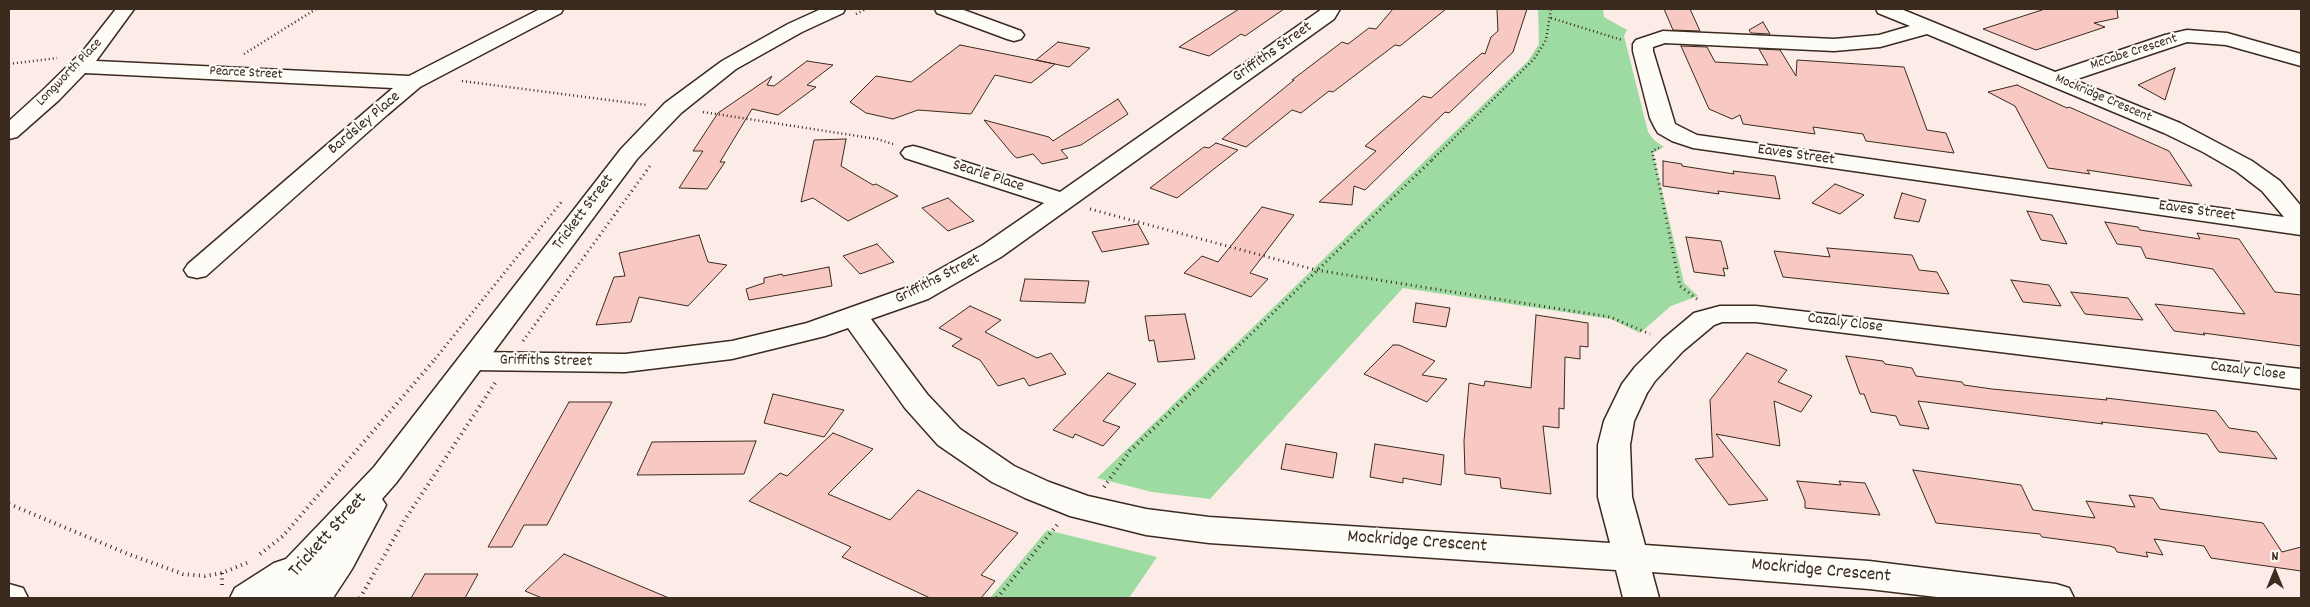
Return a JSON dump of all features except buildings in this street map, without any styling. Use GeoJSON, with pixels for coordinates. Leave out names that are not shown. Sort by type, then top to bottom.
{"type":"FeatureCollection","features":[{"type":"Feature","properties":{"kind":"street","name":"Longworth Place"},"geometry":{"type":"LineString","coordinates":[[9,132],[51,95],[84,60],[125,9]]}},
{"type":"Feature","properties":{"kind":"street","name":"Bardsley Place"},"geometry":{"type":"LineString","coordinates":[[197,270],[372,116],[420,79],[554,9]]}},
{"type":"Feature","properties":{"kind":"street","name":"Trickett Street"},"geometry":{"type":"LineString","coordinates":[[275,598],[306,559],[385,475],[629,154],[673,108],[729,65],[795,28],[836,9]]}},
{"type":"Feature","properties":{"kind":"street"},"geometry":{"type":"LineString","coordinates":[[944,9],[1014,35]]}},
{"type":"Feature","properties":{"kind":"street","name":"Griffiths Street"},"geometry":{"type":"LineString","coordinates":[[472,361],[625,363],[687,357],[777,340],[855,318],[918,293],[992,252],[1327,15],[1331,9]]}},
{"type":"Feature","properties":{"kind":"street","name":"Mockridge Crescent"},"geometry":{"type":"LineString","coordinates":[[1885,9],[2172,128],[2229,156],[2270,186],[2301,221]]}},
{"type":"Feature","properties":{"kind":"street"},"geometry":{"type":"LineString","coordinates":[[1643,44],[1663,37],[1678,36],[1807,44],[1859,44],[1899,36],[1929,27]]}},
{"type":"Feature","properties":{"kind":"street","name":"McCabe Crescent"},"geometry":{"type":"LineString","coordinates":[[2055,80],[2172,39],[2187,36],[2227,39],[2301,60]]}},
{"type":"Feature","properties":{"kind":"street","name":"Eaves Street"},"geometry":{"type":"LineString","coordinates":[[1643,44],[1643,51],[1661,118],[1666,128],[1680,136],[1710,144],[2301,227]]}},
{"type":"Feature","properties":{"kind":"street","name":"Pearce Street"},"geometry":{"type":"LineString","coordinates":[[84,60],[220,73],[420,79]]}},
{"type":"Feature","properties":{"kind":"street","name":"Searle Place"},"geometry":{"type":"LineString","coordinates":[[913,153],[1063,201]]}},
{"type":"Feature","properties":{"kind":"street","name":"Cazaly Close"},"geometry":{"type":"LineString","coordinates":[[1641,598],[1629,557],[1614,488],[1614,445],[1619,421],[1632,391],[1645,374],[1673,345],[1704,319],[1720,314],[1756,314],[2301,379]]}},
{"type":"Feature","properties":{"kind":"street","name":"Mockridge Crescent"},"geometry":{"type":"LineString","coordinates":[[855,318],[916,401],[949,437],[1004,474],[1037,490],[1082,507],[1146,522],[1209,530],[1629,557],[1869,575],[2056,598]]}},
{"type":"Feature","properties":{"kind":"street","name":"Trickett Street"},"geometry":{"type":"LineString","coordinates":[[313,598],[340,560],[385,475]]}},
{"type":"Feature","properties":{"kind":"street"},"geometry":{"type":"LineString","coordinates":[[248,598],[306,559]]}},
{"type":"Feature","properties":{"kind":"street"},"geometry":{"type":"LineString","coordinates":[[322,598],[340,560]]}},
{"type":"Feature","properties":{"kind":"path"},"geometry":{"type":"LineString","coordinates":[[220,73],[232,61],[316,9]]}},
{"type":"Feature","properties":{"kind":"path"},"geometry":{"type":"LineString","coordinates":[[996,598],[1064,515],[1082,507],[1098,496],[1130,451],[1534,59],[1546,40],[1551,18],[1550,9]]}},
{"type":"Feature","properties":{"kind":"path"},"geometry":{"type":"LineString","coordinates":[[1551,18],[1628,42],[1643,44]]}},
{"type":"Feature","properties":{"kind":"path"},"geometry":{"type":"LineString","coordinates":[[9,64],[84,60]]}},
{"type":"Feature","properties":{"kind":"path"},"geometry":{"type":"LineString","coordinates":[[420,79],[646,105],[640,112]]}},
{"type":"Feature","properties":{"kind":"path"},"geometry":{"type":"LineString","coordinates":[[699,111],[877,139]]}},
{"type":"Feature","properties":{"kind":"path"},"geometry":{"type":"LineString","coordinates":[[1680,136],[1674,142],[1652,151],[1680,286],[1706,307],[1720,314]]}},
{"type":"Feature","properties":{"kind":"path"},"geometry":{"type":"LineString","coordinates":[[360,598],[404,521],[508,362],[651,165]]}},
{"type":"Feature","properties":{"kind":"path"},"geometry":{"type":"LineString","coordinates":[[9,504],[128,554],[183,574],[205,576],[222,573],[254,559],[283,536],[421,376],[565,197]]}},
{"type":"Feature","properties":{"kind":"path"},"geometry":{"type":"LineString","coordinates":[[1063,201],[1316,270],[1610,317],[1673,345]]}},
{"type":"Feature","properties":{"kind":"green space"},"geometry":{"type":"Polygon","coordinates":[[[1538,9],[1603,9],[1604,17],[1627,30],[1624,36],[1648,132],[1654,140],[1664,147],[1653,153],[1684,283],[1698,296],[1671,306],[1640,333],[1611,319],[1403,288],[1210,499],[1152,492],[1097,478],[1528,61],[1539,44],[1538,9]]]}},
{"type":"Feature","properties":{"kind":"green space"},"geometry":{"type":"Polygon","coordinates":[[[1047,530],[1157,557],[1129,598],[990,598],[1047,530]]]}}]}
